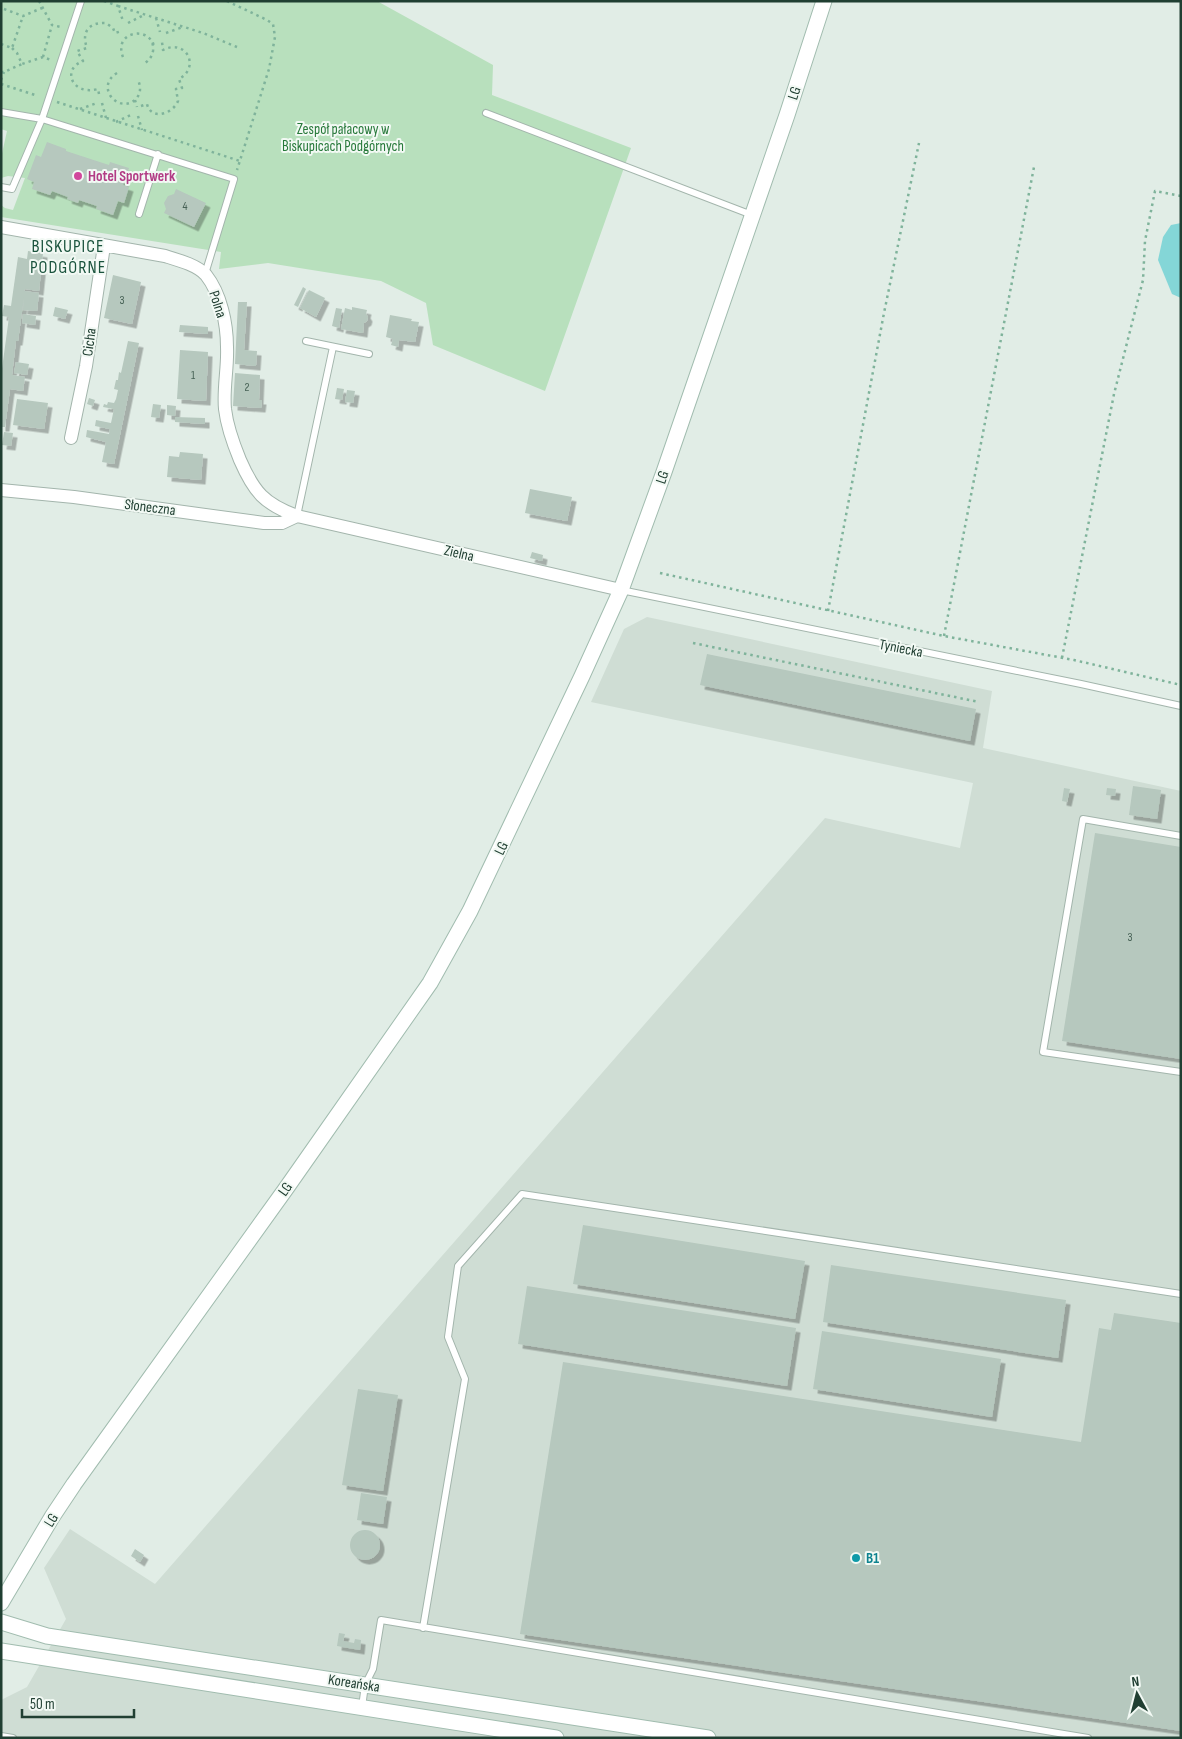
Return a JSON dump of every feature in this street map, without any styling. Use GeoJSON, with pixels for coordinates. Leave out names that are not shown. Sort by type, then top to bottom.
{"type":"FeatureCollection","features":[{"type":"Feature","properties":{"kind":"main road","name":"LG"},"geometry":{"type":"LineString","coordinates":[[1,1603],[74,1484],[285,1190],[430,983],[470,911],[621,590],[662,479],[824,1]]}},
{"type":"Feature","properties":{"kind":"main road","name":"Koreańska"},"geometry":{"type":"LineString","coordinates":[[1,1622],[47,1636],[708,1738]]}},
{"type":"Feature","properties":{"kind":"main road","name":"Koreańska"},"geometry":{"type":"LineString","coordinates":[[1,1651],[556,1738]]}},
{"type":"Feature","properties":{"kind":"street","name":"Polna"},"geometry":{"type":"LineString","coordinates":[[1,228],[165,256],[186,263],[205,274],[217,293],[224,318],[228,347],[225,407],[227,421],[236,449],[248,479],[266,501],[280,510],[297,516]]}},
{"type":"Feature","properties":{"kind":"street","name":"Cicha"},"geometry":{"type":"LineString","coordinates":[[71,438],[86,366],[104,246]]}},
{"type":"Feature","properties":{"kind":"street","name":"Słoneczna"},"geometry":{"type":"LineString","coordinates":[[1,490],[74,497],[264,523],[282,523],[297,516]]}},
{"type":"Feature","properties":{"kind":"street","name":"Zielna"},"geometry":{"type":"LineString","coordinates":[[297,516],[621,590]]}},
{"type":"Feature","properties":{"kind":"lane"},"geometry":{"type":"LineString","coordinates":[[1,187],[12,189],[42,119],[62,64],[81,1]]}},
{"type":"Feature","properties":{"kind":"lane"},"geometry":{"type":"LineString","coordinates":[[1,112],[42,119],[234,179],[205,274]]}},
{"type":"Feature","properties":{"kind":"lane"},"geometry":{"type":"LineString","coordinates":[[486,114],[752,215]]}},
{"type":"Feature","properties":{"kind":"lane"},"geometry":{"type":"LineString","coordinates":[[139,214],[158,154]]}},
{"type":"Feature","properties":{"kind":"lane"},"geometry":{"type":"LineString","coordinates":[[306,341],[369,354]]}},
{"type":"Feature","properties":{"kind":"lane"},"geometry":{"type":"LineString","coordinates":[[297,516],[333,347]]}},
{"type":"Feature","properties":{"kind":"lane","name":"Tyniecka"},"geometry":{"type":"LineString","coordinates":[[621,590],[1181,706]]}},
{"type":"Feature","properties":{"kind":"lane"},"geometry":{"type":"LineString","coordinates":[[1181,836],[1083,819],[1043,1052],[1181,1072]]}},
{"type":"Feature","properties":{"kind":"lane"},"geometry":{"type":"LineString","coordinates":[[423,1628],[464,1380],[448,1337],[458,1266],[522,1194],[1181,1294]]}},
{"type":"Feature","properties":{"kind":"lane"},"geometry":{"type":"LineString","coordinates":[[362,1708],[365,1685],[372,1669],[381,1620],[1088,1738]]}},
{"type":"Feature","properties":{"kind":"lane"},"geometry":{"type":"LineString","coordinates":[[1,1736],[13,1738]]}},
{"type":"Feature","properties":{"kind":"path"},"geometry":{"type":"LineString","coordinates":[[38,1],[52,24],[71,30]]}},
{"type":"Feature","properties":{"kind":"path"},"geometry":{"type":"LineString","coordinates":[[104,1],[237,46]]}},
{"type":"Feature","properties":{"kind":"path"},"geometry":{"type":"LineString","coordinates":[[227,1],[273,24],[274,37],[269,69],[234,179]]}},
{"type":"Feature","properties":{"kind":"path"},"geometry":{"type":"LineString","coordinates":[[118,6],[123,21]]}},
{"type":"Feature","properties":{"kind":"path"},"geometry":{"type":"LineString","coordinates":[[4,8],[23,16],[42,8]]}},
{"type":"Feature","properties":{"kind":"path"},"geometry":{"type":"LineString","coordinates":[[128,23],[145,14]]}},
{"type":"Feature","properties":{"kind":"path"},"geometry":{"type":"LineString","coordinates":[[12,48],[23,16]]}},
{"type":"Feature","properties":{"kind":"path"},"geometry":{"type":"LineString","coordinates":[[156,18],[160,32]]}},
{"type":"Feature","properties":{"kind":"path"},"geometry":{"type":"LineString","coordinates":[[99,94],[98,89],[82,89],[74,83],[72,78],[73,68],[83,61],[77,51],[87,48],[85,33],[87,29],[94,24],[106,22],[113,28],[115,34],[124,31],[128,36]]}},
{"type":"Feature","properties":{"kind":"path"},"geometry":{"type":"LineString","coordinates":[[43,56],[52,24]]}},
{"type":"Feature","properties":{"kind":"path"},"geometry":{"type":"LineString","coordinates":[[166,33],[184,27]]}},
{"type":"Feature","properties":{"kind":"path"},"geometry":{"type":"LineString","coordinates":[[123,57],[122,46],[128,36],[141,34],[150,40],[152,44],[152,56],[144,64]]}},
{"type":"Feature","properties":{"kind":"path"},"geometry":{"type":"LineString","coordinates":[[135,100],[139,107],[147,104],[152,112],[160,115],[172,110],[178,101],[176,89],[182,88],[179,79],[188,72],[190,61],[184,50],[176,47],[164,50],[160,42],[152,44]]}},
{"type":"Feature","properties":{"kind":"path"},"geometry":{"type":"LineString","coordinates":[[1,44],[12,48],[17,53],[22,64]]}},
{"type":"Feature","properties":{"kind":"path"},"geometry":{"type":"LineString","coordinates":[[1,80],[2,72],[43,56],[62,64]]}},
{"type":"Feature","properties":{"kind":"path"},"geometry":{"type":"LineString","coordinates":[[117,73],[109,82],[109,93],[118,103],[128,103],[135,100],[140,91],[138,80]]}},
{"type":"Feature","properties":{"kind":"path"},"geometry":{"type":"LineString","coordinates":[[1,84],[240,161]]}},
{"type":"Feature","properties":{"kind":"path"},"geometry":{"type":"LineString","coordinates":[[104,95],[109,93]]}},
{"type":"Feature","properties":{"kind":"path"},"geometry":{"type":"LineString","coordinates":[[79,110],[97,103]]}},
{"type":"Feature","properties":{"kind":"path"},"geometry":{"type":"LineString","coordinates":[[102,103],[106,119]]}},
{"type":"Feature","properties":{"kind":"path"},"geometry":{"type":"LineString","coordinates":[[116,122],[133,114]]}},
{"type":"Feature","properties":{"kind":"path"},"geometry":{"type":"LineString","coordinates":[[138,116],[142,130]]}},
{"type":"Feature","properties":{"kind":"path"},"geometry":{"type":"LineString","coordinates":[[828,611],[884,313],[919,143]]}},
{"type":"Feature","properties":{"kind":"path"},"geometry":{"type":"LineString","coordinates":[[944,636],[1034,166]]}},
{"type":"Feature","properties":{"kind":"path"},"geometry":{"type":"LineString","coordinates":[[1062,658],[1114,394],[1143,280],[1145,241],[1155,191],[1181,196]]}},
{"type":"Feature","properties":{"kind":"path"},"geometry":{"type":"LineString","coordinates":[[660,573],[944,636],[1062,658],[1181,685]]}},
{"type":"Feature","properties":{"kind":"path"},"geometry":{"type":"LineString","coordinates":[[693,643],[979,702]]}},
{"type":"Feature","properties":{"kind":"shaded area"},"geometry":{"type":"Polygon","coordinates":[[[647,617],[992,691],[983,748],[1181,791],[1181,1738],[1,1738],[1,1700],[27,1687],[66,1619],[44,1568],[70,1529],[155,1584],[825,818],[960,848],[973,783],[591,702],[624,629],[647,617]]]}},
{"type":"Feature","properties":{"kind":"green space","name":"Zespół pałacowy w Biskupicach Podgórnych"},"geometry":{"type":"Polygon","coordinates":[[[1,1],[377,1],[493,65],[492,95],[631,148],[545,391],[433,345],[426,303],[381,281],[268,263],[219,269],[221,252],[1,217],[1,205],[13,210],[25,178],[8,176],[1,178],[1,158],[7,131],[1,129],[1,1]]]}},
{"type":"Feature","properties":{"kind":"water"},"geometry":{"type":"Polygon","coordinates":[[[1181,223],[1181,298],[1172,294],[1158,260],[1163,237],[1171,225],[1181,223]]]}},
{"type":"Feature","properties":{"kind":"building","name":"Hotel Sportwerk"},"geometry":{"type":"Polygon","coordinates":[[[47,142],[66,149],[66,151],[109,165],[110,162],[129,168],[123,185],[129,187],[124,203],[118,201],[113,215],[96,209],[97,206],[79,200],[78,203],[52,191],[50,195],[32,189],[34,182],[27,179],[36,155],[41,157],[47,142]]]}},
{"type":"Feature","properties":{"kind":"building"},"geometry":{"type":"Polygon","coordinates":[[[176,189],[206,203],[194,227],[164,213],[166,209],[164,203],[168,196],[174,194],[176,189]]]}},
{"type":"Feature","properties":{"kind":"building"},"geometry":{"type":"Polygon","coordinates":[[[28,251],[43,253],[39,291],[25,289],[24,291],[39,293],[37,311],[23,310],[24,297],[12,375],[25,377],[23,391],[10,389],[5,427],[1,427],[1,376],[9,317],[2,316],[4,305],[11,306],[18,257],[27,259],[28,251]]]}},
{"type":"Feature","properties":{"kind":"building"},"geometry":{"type":"Polygon","coordinates":[[[113,275],[141,282],[132,324],[104,318],[113,275]]]}},
{"type":"Feature","properties":{"kind":"building"},"geometry":{"type":"Polygon","coordinates":[[[303,287],[306,289],[298,307],[294,305],[303,287]]]}},
{"type":"Feature","properties":{"kind":"building"},"geometry":{"type":"Polygon","coordinates":[[[309,290],[325,298],[316,317],[300,308],[309,290]]]}},
{"type":"Feature","properties":{"kind":"building"},"geometry":{"type":"Polygon","coordinates":[[[238,302],[247,302],[244,350],[257,351],[256,366],[235,364],[238,302]]]}},
{"type":"Feature","properties":{"kind":"building"},"geometry":{"type":"Polygon","coordinates":[[[55,307],[68,310],[65,319],[53,316],[55,307]]]}},
{"type":"Feature","properties":{"kind":"building"},"geometry":{"type":"Polygon","coordinates":[[[352,307],[367,310],[366,314],[368,317],[364,323],[363,333],[341,329],[345,308],[352,310],[352,307]]]}},
{"type":"Feature","properties":{"kind":"building"},"geometry":{"type":"Polygon","coordinates":[[[336,308],[342,309],[339,328],[332,326],[336,308]]]}},
{"type":"Feature","properties":{"kind":"building"},"geometry":{"type":"Polygon","coordinates":[[[23,314],[36,316],[35,325],[22,323],[23,314]]]}},
{"type":"Feature","properties":{"kind":"building"},"geometry":{"type":"Polygon","coordinates":[[[390,315],[419,322],[415,342],[399,340],[398,347],[391,345],[393,339],[386,337],[390,315]]]}},
{"type":"Feature","properties":{"kind":"building"},"geometry":{"type":"Polygon","coordinates":[[[180,325],[208,327],[208,334],[179,332],[180,325]]]}},
{"type":"Feature","properties":{"kind":"building"},"geometry":{"type":"Polygon","coordinates":[[[128,341],[139,343],[114,464],[102,462],[106,442],[86,437],[87,430],[109,434],[110,429],[95,426],[96,420],[111,423],[114,409],[103,407],[108,402],[114,403],[116,399],[118,390],[114,389],[119,372],[121,373],[128,341]]]}},
{"type":"Feature","properties":{"kind":"building"},"geometry":{"type":"Polygon","coordinates":[[[180,350],[208,352],[206,401],[177,399],[180,350]]]}},
{"type":"Feature","properties":{"kind":"building"},"geometry":{"type":"Polygon","coordinates":[[[16,362],[29,364],[27,375],[14,373],[16,362]]]}},
{"type":"Feature","properties":{"kind":"building"},"geometry":{"type":"Polygon","coordinates":[[[235,373],[260,375],[259,400],[262,400],[261,408],[233,406],[235,373]]]}},
{"type":"Feature","properties":{"kind":"building"},"geometry":{"type":"Polygon","coordinates":[[[337,388],[344,389],[342,400],[335,399],[337,388]]]}},
{"type":"Feature","properties":{"kind":"building"},"geometry":{"type":"Polygon","coordinates":[[[347,390],[355,391],[353,403],[345,402],[347,390]]]}},
{"type":"Feature","properties":{"kind":"building"},"geometry":{"type":"Polygon","coordinates":[[[89,398],[95,400],[93,406],[87,404],[89,398]]]}},
{"type":"Feature","properties":{"kind":"building"},"geometry":{"type":"Polygon","coordinates":[[[17,399],[48,403],[44,429],[13,425],[17,399]]]}},
{"type":"Feature","properties":{"kind":"building"},"geometry":{"type":"Polygon","coordinates":[[[153,404],[161,405],[159,418],[151,417],[153,404]]]}},
{"type":"Feature","properties":{"kind":"building"},"geometry":{"type":"Polygon","coordinates":[[[167,405],[176,406],[175,416],[167,415],[167,405]]]}},
{"type":"Feature","properties":{"kind":"building"},"geometry":{"type":"Polygon","coordinates":[[[175,417],[205,418],[205,424],[175,422],[175,417]]]}},
{"type":"Feature","properties":{"kind":"building"},"geometry":{"type":"Polygon","coordinates":[[[4,432],[13,433],[11,446],[2,445],[4,432]]]}},
{"type":"Feature","properties":{"kind":"building"},"geometry":{"type":"Polygon","coordinates":[[[180,452],[203,454],[201,480],[167,477],[169,456],[179,457],[180,452]]]}},
{"type":"Feature","properties":{"kind":"building"},"geometry":{"type":"Polygon","coordinates":[[[530,489],[572,497],[567,521],[525,513],[530,489]]]}},
{"type":"Feature","properties":{"kind":"building"},"geometry":{"type":"Polygon","coordinates":[[[532,552],[543,555],[542,561],[530,558],[532,552]]]}},
{"type":"Feature","properties":{"kind":"building"},"geometry":{"type":"Polygon","coordinates":[[[707,654],[976,709],[970,741],[700,685],[707,654]]]}},
{"type":"Feature","properties":{"kind":"building"},"geometry":{"type":"Polygon","coordinates":[[[1133,786],[1161,790],[1157,819],[1129,815],[1133,786]]]}},
{"type":"Feature","properties":{"kind":"building"},"geometry":{"type":"Polygon","coordinates":[[[1064,788],[1070,789],[1067,802],[1062,801],[1064,788]]]}},
{"type":"Feature","properties":{"kind":"building"},"geometry":{"type":"Polygon","coordinates":[[[1107,788],[1116,789],[1115,796],[1106,795],[1107,788]]]}},
{"type":"Feature","properties":{"kind":"building"},"geometry":{"type":"Polygon","coordinates":[[[1095,833],[1181,847],[1181,1059],[1062,1041],[1095,833]]]}},
{"type":"Feature","properties":{"kind":"building"},"geometry":{"type":"Polygon","coordinates":[[[583,1225],[805,1261],[795,1319],[573,1284],[583,1225]]]}},
{"type":"Feature","properties":{"kind":"building"},"geometry":{"type":"Polygon","coordinates":[[[831,1265],[1066,1300],[1058,1358],[823,1322],[831,1265]]]}},
{"type":"Feature","properties":{"kind":"building"},"geometry":{"type":"Polygon","coordinates":[[[527,1286],[796,1328],[787,1386],[518,1344],[527,1286]]]}},
{"type":"Feature","properties":{"kind":"building","name":"B1"},"geometry":{"type":"Polygon","coordinates":[[[1114,1313],[1181,1323],[1181,1731],[520,1634],[563,1362],[1081,1442],[1099,1328],[1111,1330],[1114,1313]]]}},
{"type":"Feature","properties":{"kind":"building"},"geometry":{"type":"Polygon","coordinates":[[[822,1331],[1001,1359],[992,1417],[813,1389],[822,1331]]]}},
{"type":"Feature","properties":{"kind":"building"},"geometry":{"type":"Polygon","coordinates":[[[358,1389],[398,1395],[383,1491],[342,1485],[358,1389]]]}},
{"type":"Feature","properties":{"kind":"building"},"geometry":{"type":"Polygon","coordinates":[[[361,1493],[387,1497],[383,1524],[357,1520],[361,1493]]]}},
{"type":"Feature","properties":{"kind":"building"},"geometry":{"type":"Polygon","coordinates":[[[365,1530],[376,1534],[380,1545],[376,1556],[365,1560],[354,1556],[350,1545],[354,1534],[365,1530]]]}},
{"type":"Feature","properties":{"kind":"building"},"geometry":{"type":"Polygon","coordinates":[[[135,1549],[144,1555],[140,1562],[131,1556],[135,1549]]]}},
{"type":"Feature","properties":{"kind":"building"},"geometry":{"type":"Polygon","coordinates":[[[339,1633],[345,1634],[343,1641],[354,1643],[355,1639],[361,1640],[360,1650],[337,1646],[339,1633]]]}},
{"type":"Feature","properties":{"kind":"place","name":"Hotel Sportwerk"},"geometry":{"type":"Point","coordinates":[78,176]}},
{"type":"Feature","properties":{"kind":"place","name":"B1"},"geometry":{"type":"Point","coordinates":[856,1558]}},
{"type":"Feature","properties":{"kind":"district","name":"BISKUPICE PODGÓRNE"},"geometry":{"type":"Point","coordinates":[68,256]}}]}
